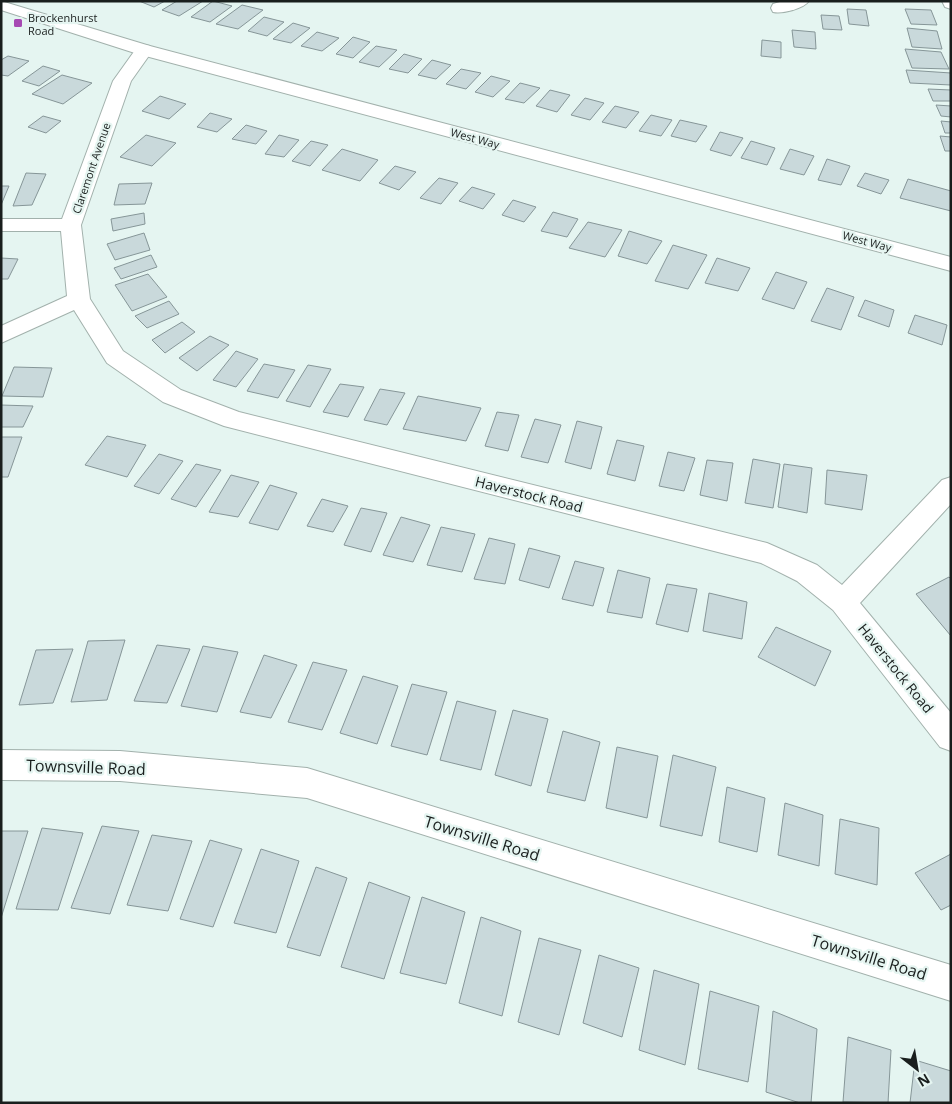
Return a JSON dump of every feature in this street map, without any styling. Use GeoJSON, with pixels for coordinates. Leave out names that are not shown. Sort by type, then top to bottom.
{"type":"FeatureCollection","features":[{"type":"Feature","properties":{"kind":"street"},"geometry":{"type":"LineString","coordinates":[[779,8],[801,1]]}},
{"type":"Feature","properties":{"kind":"street","name":"West Way"},"geometry":{"type":"LineString","coordinates":[[1,5],[144,50],[951,264]]}},
{"type":"Feature","properties":{"kind":"street","name":"Claremont Avenue"},"geometry":{"type":"LineString","coordinates":[[79,300],[71,225],[122,81],[144,50]]}},
{"type":"Feature","properties":{"kind":"street"},"geometry":{"type":"LineString","coordinates":[[1,225],[71,225]]}},
{"type":"Feature","properties":{"kind":"street"},"geometry":{"type":"LineString","coordinates":[[1,335],[79,300]]}},
{"type":"Feature","properties":{"kind":"street","name":"Haverstock Road"},"geometry":{"type":"LineString","coordinates":[[79,300],[115,356],[172,396],[233,420],[767,554],[808,573],[844,602],[951,737]]}},
{"type":"Feature","properties":{"kind":"street"},"geometry":{"type":"LineString","coordinates":[[844,602],[951,487]]}},
{"type":"Feature","properties":{"kind":"street","name":"Townsville Road"},"geometry":{"type":"LineString","coordinates":[[1,765],[120,766],[306,783],[951,983]]}},
{"type":"Feature","properties":{"kind":"building"},"geometry":{"type":"Polygon","coordinates":[[[139,1],[165,1],[154,7],[139,1]]]}},
{"type":"Feature","properties":{"kind":"building"},"geometry":{"type":"Polygon","coordinates":[[[177,1],[203,1],[179,16],[162,10],[177,1]]]}},
{"type":"Feature","properties":{"kind":"building"},"geometry":{"type":"Polygon","coordinates":[[[213,1],[232,6],[210,22],[191,17],[213,1]]]}},
{"type":"Feature","properties":{"kind":"building"},"geometry":{"type":"Polygon","coordinates":[[[242,5],[263,10],[238,29],[216,24],[242,5]]]}},
{"type":"Feature","properties":{"kind":"building"},"geometry":{"type":"Polygon","coordinates":[[[847,9],[866,10],[869,26],[849,24],[847,9]]]}},
{"type":"Feature","properties":{"kind":"building"},"geometry":{"type":"Polygon","coordinates":[[[905,9],[931,10],[937,25],[911,24],[905,9]]]}},
{"type":"Feature","properties":{"kind":"building"},"geometry":{"type":"Polygon","coordinates":[[[821,15],[839,16],[842,30],[823,29],[821,15]]]}},
{"type":"Feature","properties":{"kind":"building"},"geometry":{"type":"Polygon","coordinates":[[[264,17],[284,22],[267,36],[248,31],[264,17]]]}},
{"type":"Feature","properties":{"kind":"building"},"geometry":{"type":"Polygon","coordinates":[[[293,23],[310,28],[291,43],[273,39],[293,23]]]}},
{"type":"Feature","properties":{"kind":"building"},"geometry":{"type":"Polygon","coordinates":[[[907,28],[937,31],[942,49],[912,47],[907,28]]]}},
{"type":"Feature","properties":{"kind":"building"},"geometry":{"type":"Polygon","coordinates":[[[792,30],[815,32],[816,49],[794,47],[792,30]]]}},
{"type":"Feature","properties":{"kind":"building"},"geometry":{"type":"Polygon","coordinates":[[[317,32],[339,38],[322,51],[301,46],[317,32]]]}},
{"type":"Feature","properties":{"kind":"building"},"geometry":{"type":"Polygon","coordinates":[[[353,37],[370,42],[353,58],[336,54],[353,37]]]}},
{"type":"Feature","properties":{"kind":"building"},"geometry":{"type":"Polygon","coordinates":[[[762,40],[781,42],[781,58],[761,56],[762,40]]]}},
{"type":"Feature","properties":{"kind":"building"},"geometry":{"type":"Polygon","coordinates":[[[376,46],[397,50],[379,67],[359,62],[376,46]]]}},
{"type":"Feature","properties":{"kind":"building"},"geometry":{"type":"Polygon","coordinates":[[[905,49],[941,52],[949,69],[912,68],[905,49]]]}},
{"type":"Feature","properties":{"kind":"building"},"geometry":{"type":"Polygon","coordinates":[[[404,54],[422,59],[408,73],[389,69],[404,54]]]}},
{"type":"Feature","properties":{"kind":"building"},"geometry":{"type":"Polygon","coordinates":[[[8,56],[29,61],[8,76],[1,75],[1,60],[8,56]]]}},
{"type":"Feature","properties":{"kind":"building"},"geometry":{"type":"Polygon","coordinates":[[[432,60],[451,65],[436,79],[418,75],[432,60]]]}},
{"type":"Feature","properties":{"kind":"building"},"geometry":{"type":"Polygon","coordinates":[[[43,66],[60,71],[39,86],[22,81],[43,66]]]}},
{"type":"Feature","properties":{"kind":"building"},"geometry":{"type":"Polygon","coordinates":[[[461,69],[481,73],[466,89],[446,84],[461,69]]]}},
{"type":"Feature","properties":{"kind":"building"},"geometry":{"type":"Polygon","coordinates":[[[906,70],[951,73],[951,85],[910,83],[906,70]]]}},
{"type":"Feature","properties":{"kind":"building"},"geometry":{"type":"Polygon","coordinates":[[[62,75],[92,83],[63,104],[32,94],[62,75]]]}},
{"type":"Feature","properties":{"kind":"building"},"geometry":{"type":"Polygon","coordinates":[[[491,76],[510,81],[493,97],[475,92],[491,76]]]}},
{"type":"Feature","properties":{"kind":"building"},"geometry":{"type":"Polygon","coordinates":[[[520,83],[540,88],[524,103],[505,99],[520,83]]]}},
{"type":"Feature","properties":{"kind":"building"},"geometry":{"type":"Polygon","coordinates":[[[928,89],[951,90],[951,101],[933,101],[928,89]]]}},
{"type":"Feature","properties":{"kind":"building"},"geometry":{"type":"Polygon","coordinates":[[[550,90],[570,95],[557,112],[536,106],[550,90]]]}},
{"type":"Feature","properties":{"kind":"building"},"geometry":{"type":"Polygon","coordinates":[[[160,96],[186,104],[169,119],[142,111],[160,96]]]}},
{"type":"Feature","properties":{"kind":"building"},"geometry":{"type":"Polygon","coordinates":[[[585,98],[604,103],[590,120],[571,115],[585,98]]]}},
{"type":"Feature","properties":{"kind":"building"},"geometry":{"type":"Polygon","coordinates":[[[936,105],[951,106],[951,117],[941,116],[936,105]]]}},
{"type":"Feature","properties":{"kind":"building"},"geometry":{"type":"Polygon","coordinates":[[[615,106],[639,112],[626,128],[602,122],[615,106]]]}},
{"type":"Feature","properties":{"kind":"building"},"geometry":{"type":"Polygon","coordinates":[[[210,113],[232,119],[217,132],[197,127],[210,113]]]}},
{"type":"Feature","properties":{"kind":"building"},"geometry":{"type":"Polygon","coordinates":[[[651,115],[672,120],[661,136],[639,131],[651,115]]]}},
{"type":"Feature","properties":{"kind":"building"},"geometry":{"type":"Polygon","coordinates":[[[43,116],[61,121],[46,133],[28,127],[43,116]]]}},
{"type":"Feature","properties":{"kind":"building"},"geometry":{"type":"Polygon","coordinates":[[[680,120],[707,126],[696,142],[671,136],[680,120]]]}},
{"type":"Feature","properties":{"kind":"building"},"geometry":{"type":"Polygon","coordinates":[[[941,121],[951,122],[951,133],[945,133],[941,121]]]}},
{"type":"Feature","properties":{"kind":"building"},"geometry":{"type":"Polygon","coordinates":[[[246,125],[267,131],[256,144],[232,139],[246,125]]]}},
{"type":"Feature","properties":{"kind":"building"},"geometry":{"type":"Polygon","coordinates":[[[720,132],[743,138],[731,156],[710,150],[720,132]]]}},
{"type":"Feature","properties":{"kind":"building"},"geometry":{"type":"Polygon","coordinates":[[[146,135],[176,143],[152,166],[120,157],[146,135]]]}},
{"type":"Feature","properties":{"kind":"building"},"geometry":{"type":"Polygon","coordinates":[[[279,135],[299,140],[284,157],[265,154],[279,135]]]}},
{"type":"Feature","properties":{"kind":"building"},"geometry":{"type":"Polygon","coordinates":[[[940,136],[951,137],[951,151],[945,151],[940,136]]]}},
{"type":"Feature","properties":{"kind":"building"},"geometry":{"type":"Polygon","coordinates":[[[311,141],[328,145],[310,166],[292,161],[311,141]]]}},
{"type":"Feature","properties":{"kind":"building"},"geometry":{"type":"Polygon","coordinates":[[[751,141],[775,148],[767,165],[741,158],[751,141]]]}},
{"type":"Feature","properties":{"kind":"building"},"geometry":{"type":"Polygon","coordinates":[[[342,149],[378,160],[360,181],[322,170],[342,149]]]}},
{"type":"Feature","properties":{"kind":"building"},"geometry":{"type":"Polygon","coordinates":[[[790,149],[814,156],[804,175],[780,169],[790,149]]]}},
{"type":"Feature","properties":{"kind":"building"},"geometry":{"type":"Polygon","coordinates":[[[827,159],[850,166],[841,185],[818,180],[827,159]]]}},
{"type":"Feature","properties":{"kind":"building"},"geometry":{"type":"Polygon","coordinates":[[[395,166],[416,172],[399,190],[379,183],[395,166]]]}},
{"type":"Feature","properties":{"kind":"building"},"geometry":{"type":"Polygon","coordinates":[[[26,173],[46,174],[32,205],[13,206],[26,173]]]}},
{"type":"Feature","properties":{"kind":"building"},"geometry":{"type":"Polygon","coordinates":[[[865,173],[889,180],[881,194],[857,186],[865,173]]]}},
{"type":"Feature","properties":{"kind":"building"},"geometry":{"type":"Polygon","coordinates":[[[439,178],[458,183],[441,204],[420,198],[439,178]]]}},
{"type":"Feature","properties":{"kind":"building"},"geometry":{"type":"Polygon","coordinates":[[[908,179],[951,191],[951,211],[900,198],[908,179]]]}},
{"type":"Feature","properties":{"kind":"building"},"geometry":{"type":"Polygon","coordinates":[[[152,183],[145,204],[114,205],[119,184],[152,183]]]}},
{"type":"Feature","properties":{"kind":"building"},"geometry":{"type":"Polygon","coordinates":[[[1,186],[9,186],[1,205],[1,186]]]}},
{"type":"Feature","properties":{"kind":"building"},"geometry":{"type":"Polygon","coordinates":[[[472,187],[495,194],[483,209],[459,201],[472,187]]]}},
{"type":"Feature","properties":{"kind":"building"},"geometry":{"type":"Polygon","coordinates":[[[513,200],[536,207],[524,222],[502,215],[513,200]]]}},
{"type":"Feature","properties":{"kind":"building"},"geometry":{"type":"Polygon","coordinates":[[[553,212],[578,219],[567,237],[541,231],[553,212]]]}},
{"type":"Feature","properties":{"kind":"building"},"geometry":{"type":"Polygon","coordinates":[[[144,213],[145,224],[113,231],[111,219],[144,213]]]}},
{"type":"Feature","properties":{"kind":"building"},"geometry":{"type":"Polygon","coordinates":[[[588,222],[622,230],[605,257],[569,248],[588,222]]]}},
{"type":"Feature","properties":{"kind":"building"},"geometry":{"type":"Polygon","coordinates":[[[629,231],[662,241],[647,264],[618,256],[629,231]]]}},
{"type":"Feature","properties":{"kind":"building"},"geometry":{"type":"Polygon","coordinates":[[[144,233],[150,250],[115,260],[107,244],[144,233]]]}},
{"type":"Feature","properties":{"kind":"building"},"geometry":{"type":"Polygon","coordinates":[[[673,245],[707,255],[688,289],[655,281],[673,245]]]}},
{"type":"Feature","properties":{"kind":"building"},"geometry":{"type":"Polygon","coordinates":[[[151,255],[157,267],[121,279],[114,268],[151,255]]]}},
{"type":"Feature","properties":{"kind":"building"},"geometry":{"type":"Polygon","coordinates":[[[1,258],[18,259],[8,279],[1,279],[1,258]]]}},
{"type":"Feature","properties":{"kind":"building"},"geometry":{"type":"Polygon","coordinates":[[[717,258],[750,268],[738,291],[705,283],[717,258]]]}},
{"type":"Feature","properties":{"kind":"building"},"geometry":{"type":"Polygon","coordinates":[[[776,272],[807,282],[794,309],[762,299],[776,272]]]}},
{"type":"Feature","properties":{"kind":"building"},"geometry":{"type":"Polygon","coordinates":[[[148,274],[167,297],[132,311],[115,285],[148,274]]]}},
{"type":"Feature","properties":{"kind":"building"},"geometry":{"type":"Polygon","coordinates":[[[827,288],[854,297],[841,330],[811,321],[827,288]]]}},
{"type":"Feature","properties":{"kind":"building"},"geometry":{"type":"Polygon","coordinates":[[[865,300],[894,310],[889,327],[858,316],[865,300]]]}},
{"type":"Feature","properties":{"kind":"building"},"geometry":{"type":"Polygon","coordinates":[[[169,301],[179,314],[147,328],[135,316],[169,301]]]}},
{"type":"Feature","properties":{"kind":"building"},"geometry":{"type":"Polygon","coordinates":[[[915,315],[947,325],[942,345],[908,333],[915,315]]]}},
{"type":"Feature","properties":{"kind":"building"},"geometry":{"type":"Polygon","coordinates":[[[182,322],[195,332],[165,353],[152,340],[182,322]]]}},
{"type":"Feature","properties":{"kind":"building"},"geometry":{"type":"Polygon","coordinates":[[[210,336],[229,345],[197,371],[179,358],[210,336]]]}},
{"type":"Feature","properties":{"kind":"building"},"geometry":{"type":"Polygon","coordinates":[[[236,351],[258,359],[236,387],[213,380],[236,351]]]}},
{"type":"Feature","properties":{"kind":"building"},"geometry":{"type":"Polygon","coordinates":[[[264,364],[295,370],[278,398],[247,391],[264,364]]]}},
{"type":"Feature","properties":{"kind":"building"},"geometry":{"type":"Polygon","coordinates":[[[308,365],[331,369],[310,407],[286,401],[308,365]]]}},
{"type":"Feature","properties":{"kind":"building"},"geometry":{"type":"Polygon","coordinates":[[[14,367],[52,368],[43,397],[2,396],[14,367]]]}},
{"type":"Feature","properties":{"kind":"building"},"geometry":{"type":"Polygon","coordinates":[[[340,384],[364,387],[348,417],[323,412],[340,384]]]}},
{"type":"Feature","properties":{"kind":"building"},"geometry":{"type":"Polygon","coordinates":[[[380,389],[405,393],[387,425],[364,420],[380,389]]]}},
{"type":"Feature","properties":{"kind":"building"},"geometry":{"type":"Polygon","coordinates":[[[418,396],[481,408],[466,441],[403,429],[418,396]]]}},
{"type":"Feature","properties":{"kind":"building"},"geometry":{"type":"Polygon","coordinates":[[[1,405],[33,406],[23,427],[1,427],[1,405]]]}},
{"type":"Feature","properties":{"kind":"building"},"geometry":{"type":"Polygon","coordinates":[[[497,412],[519,415],[508,451],[485,446],[497,412]]]}},
{"type":"Feature","properties":{"kind":"building"},"geometry":{"type":"Polygon","coordinates":[[[535,419],[561,425],[548,463],[521,457],[535,419]]]}},
{"type":"Feature","properties":{"kind":"building"},"geometry":{"type":"Polygon","coordinates":[[[577,421],[602,427],[591,469],[565,462],[577,421]]]}},
{"type":"Feature","properties":{"kind":"building"},"geometry":{"type":"Polygon","coordinates":[[[107,436],[146,445],[127,477],[85,465],[107,436]]]}},
{"type":"Feature","properties":{"kind":"building"},"geometry":{"type":"Polygon","coordinates":[[[1,437],[22,437],[8,477],[1,477],[1,437]]]}},
{"type":"Feature","properties":{"kind":"building"},"geometry":{"type":"Polygon","coordinates":[[[617,440],[644,446],[635,481],[607,474],[617,440]]]}},
{"type":"Feature","properties":{"kind":"building"},"geometry":{"type":"Polygon","coordinates":[[[668,452],[695,458],[684,491],[659,486],[668,452]]]}},
{"type":"Feature","properties":{"kind":"building"},"geometry":{"type":"Polygon","coordinates":[[[159,454],[183,461],[159,494],[134,486],[159,454]]]}},
{"type":"Feature","properties":{"kind":"building"},"geometry":{"type":"Polygon","coordinates":[[[753,459],[780,464],[773,508],[745,503],[753,459]]]}},
{"type":"Feature","properties":{"kind":"building"},"geometry":{"type":"Polygon","coordinates":[[[707,460],[733,463],[727,501],[700,495],[707,460]]]}},
{"type":"Feature","properties":{"kind":"building"},"geometry":{"type":"Polygon","coordinates":[[[196,464],[221,470],[196,507],[171,499],[196,464]]]}},
{"type":"Feature","properties":{"kind":"building"},"geometry":{"type":"Polygon","coordinates":[[[784,464],[812,468],[807,513],[778,507],[784,464]]]}},
{"type":"Feature","properties":{"kind":"building"},"geometry":{"type":"Polygon","coordinates":[[[827,470],[867,475],[862,510],[825,504],[827,470]]]}},
{"type":"Feature","properties":{"kind":"building"},"geometry":{"type":"Polygon","coordinates":[[[231,475],[259,482],[238,517],[209,512],[231,475]]]}},
{"type":"Feature","properties":{"kind":"building"},"geometry":{"type":"Polygon","coordinates":[[[270,485],[297,493],[278,530],[249,523],[270,485]]]}},
{"type":"Feature","properties":{"kind":"building"},"geometry":{"type":"Polygon","coordinates":[[[322,499],[348,506],[333,532],[307,526],[322,499]]]}},
{"type":"Feature","properties":{"kind":"building"},"geometry":{"type":"Polygon","coordinates":[[[361,508],[387,513],[371,552],[344,545],[361,508]]]}},
{"type":"Feature","properties":{"kind":"building"},"geometry":{"type":"Polygon","coordinates":[[[401,517],[430,525],[413,562],[383,555],[401,517]]]}},
{"type":"Feature","properties":{"kind":"building"},"geometry":{"type":"Polygon","coordinates":[[[441,527],[475,534],[462,572],[427,565],[441,527]]]}},
{"type":"Feature","properties":{"kind":"building"},"geometry":{"type":"Polygon","coordinates":[[[489,538],[515,544],[505,584],[474,579],[489,538]]]}},
{"type":"Feature","properties":{"kind":"building"},"geometry":{"type":"Polygon","coordinates":[[[529,548],[560,556],[549,588],[519,580],[529,548]]]}},
{"type":"Feature","properties":{"kind":"building"},"geometry":{"type":"Polygon","coordinates":[[[575,561],[604,568],[593,606],[562,599],[575,561]]]}},
{"type":"Feature","properties":{"kind":"building"},"geometry":{"type":"Polygon","coordinates":[[[618,570],[650,578],[642,618],[607,612],[618,570]]]}},
{"type":"Feature","properties":{"kind":"building"},"geometry":{"type":"Polygon","coordinates":[[[949,577],[951,579],[951,636],[916,594],[949,577]]]}},
{"type":"Feature","properties":{"kind":"building"},"geometry":{"type":"Polygon","coordinates":[[[667,584],[697,589],[688,632],[656,624],[667,584]]]}},
{"type":"Feature","properties":{"kind":"building"},"geometry":{"type":"Polygon","coordinates":[[[709,593],[747,602],[742,639],[703,631],[709,593]]]}},
{"type":"Feature","properties":{"kind":"building"},"geometry":{"type":"Polygon","coordinates":[[[776,627],[831,651],[815,686],[758,657],[776,627]]]}},
{"type":"Feature","properties":{"kind":"building"},"geometry":{"type":"Polygon","coordinates":[[[125,640],[107,700],[71,702],[88,641],[125,640]]]}},
{"type":"Feature","properties":{"kind":"building"},"geometry":{"type":"Polygon","coordinates":[[[157,645],[190,649],[167,703],[134,701],[157,645]]]}},
{"type":"Feature","properties":{"kind":"building"},"geometry":{"type":"Polygon","coordinates":[[[203,646],[238,652],[217,712],[181,706],[203,646]]]}},
{"type":"Feature","properties":{"kind":"building"},"geometry":{"type":"Polygon","coordinates":[[[73,649],[53,703],[19,705],[36,650],[73,649]]]}},
{"type":"Feature","properties":{"kind":"building"},"geometry":{"type":"Polygon","coordinates":[[[264,655],[297,665],[271,718],[240,712],[264,655]]]}},
{"type":"Feature","properties":{"kind":"building"},"geometry":{"type":"Polygon","coordinates":[[[313,662],[347,670],[322,730],[288,722],[313,662]]]}},
{"type":"Feature","properties":{"kind":"building"},"geometry":{"type":"Polygon","coordinates":[[[363,676],[398,686],[377,744],[340,733],[363,676]]]}},
{"type":"Feature","properties":{"kind":"building"},"geometry":{"type":"Polygon","coordinates":[[[412,684],[447,692],[427,755],[391,746],[412,684]]]}},
{"type":"Feature","properties":{"kind":"building"},"geometry":{"type":"Polygon","coordinates":[[[457,701],[496,711],[481,770],[440,760],[457,701]]]}},
{"type":"Feature","properties":{"kind":"building"},"geometry":{"type":"Polygon","coordinates":[[[513,710],[548,719],[531,786],[495,775],[513,710]]]}},
{"type":"Feature","properties":{"kind":"building"},"geometry":{"type":"Polygon","coordinates":[[[563,731],[600,742],[585,801],[547,792],[563,731]]]}},
{"type":"Feature","properties":{"kind":"building"},"geometry":{"type":"Polygon","coordinates":[[[617,747],[658,756],[647,818],[606,808],[617,747]]]}},
{"type":"Feature","properties":{"kind":"building"},"geometry":{"type":"Polygon","coordinates":[[[673,755],[716,767],[702,836],[660,826],[673,755]]]}},
{"type":"Feature","properties":{"kind":"building"},"geometry":{"type":"Polygon","coordinates":[[[727,787],[765,798],[757,852],[719,842],[727,787]]]}},
{"type":"Feature","properties":{"kind":"building"},"geometry":{"type":"Polygon","coordinates":[[[785,803],[823,815],[819,866],[778,855],[785,803]]]}},
{"type":"Feature","properties":{"kind":"building"},"geometry":{"type":"Polygon","coordinates":[[[840,819],[879,828],[877,885],[835,874],[840,819]]]}},
{"type":"Feature","properties":{"kind":"building"},"geometry":{"type":"Polygon","coordinates":[[[102,826],[139,831],[110,914],[71,908],[102,826]]]}},
{"type":"Feature","properties":{"kind":"building"},"geometry":{"type":"Polygon","coordinates":[[[42,828],[83,833],[58,910],[16,909],[42,828]]]}},
{"type":"Feature","properties":{"kind":"building"},"geometry":{"type":"Polygon","coordinates":[[[1,831],[28,831],[1,918],[1,831]]]}},
{"type":"Feature","properties":{"kind":"building"},"geometry":{"type":"Polygon","coordinates":[[[152,835],[192,841],[168,911],[127,905],[152,835]]]}},
{"type":"Feature","properties":{"kind":"building"},"geometry":{"type":"Polygon","coordinates":[[[210,840],[242,849],[213,927],[180,919],[210,840]]]}},
{"type":"Feature","properties":{"kind":"building"},"geometry":{"type":"Polygon","coordinates":[[[261,849],[299,861],[276,933],[234,923],[261,849]]]}},
{"type":"Feature","properties":{"kind":"building"},"geometry":{"type":"Polygon","coordinates":[[[951,854],[951,905],[941,910],[915,873],[951,854]]]}},
{"type":"Feature","properties":{"kind":"building"},"geometry":{"type":"Polygon","coordinates":[[[316,867],[347,878],[320,956],[287,947],[316,867]]]}},
{"type":"Feature","properties":{"kind":"building"},"geometry":{"type":"Polygon","coordinates":[[[369,882],[410,897],[384,979],[341,967],[369,882]]]}},
{"type":"Feature","properties":{"kind":"building"},"geometry":{"type":"Polygon","coordinates":[[[422,897],[465,912],[446,984],[400,973],[422,897]]]}},
{"type":"Feature","properties":{"kind":"building"},"geometry":{"type":"Polygon","coordinates":[[[481,917],[521,931],[502,1016],[459,1003],[481,917]]]}},
{"type":"Feature","properties":{"kind":"building"},"geometry":{"type":"Polygon","coordinates":[[[539,938],[581,950],[559,1035],[518,1022],[539,938]]]}},
{"type":"Feature","properties":{"kind":"building"},"geometry":{"type":"Polygon","coordinates":[[[599,955],[639,968],[622,1037],[583,1023],[599,955]]]}},
{"type":"Feature","properties":{"kind":"building"},"geometry":{"type":"Polygon","coordinates":[[[654,970],[699,984],[685,1065],[639,1050],[654,970]]]}},
{"type":"Feature","properties":{"kind":"building"},"geometry":{"type":"Polygon","coordinates":[[[710,991],[759,1006],[748,1082],[698,1069],[710,991]]]}},
{"type":"Feature","properties":{"kind":"building"},"geometry":{"type":"Polygon","coordinates":[[[773,1011],[817,1029],[811,1103],[800,1103],[766,1092],[773,1011]]]}},
{"type":"Feature","properties":{"kind":"building"},"geometry":{"type":"Polygon","coordinates":[[[848,1037],[891,1050],[888,1103],[843,1102],[848,1037]]]}},
{"type":"Feature","properties":{"kind":"building"},"geometry":{"type":"Polygon","coordinates":[[[915,1060],[951,1071],[951,1103],[910,1103],[915,1060]]]}},
{"type":"Feature","properties":{"kind":"place","name":"Brockenhurst Road"},"geometry":{"type":"Point","coordinates":[18,23]}}]}
